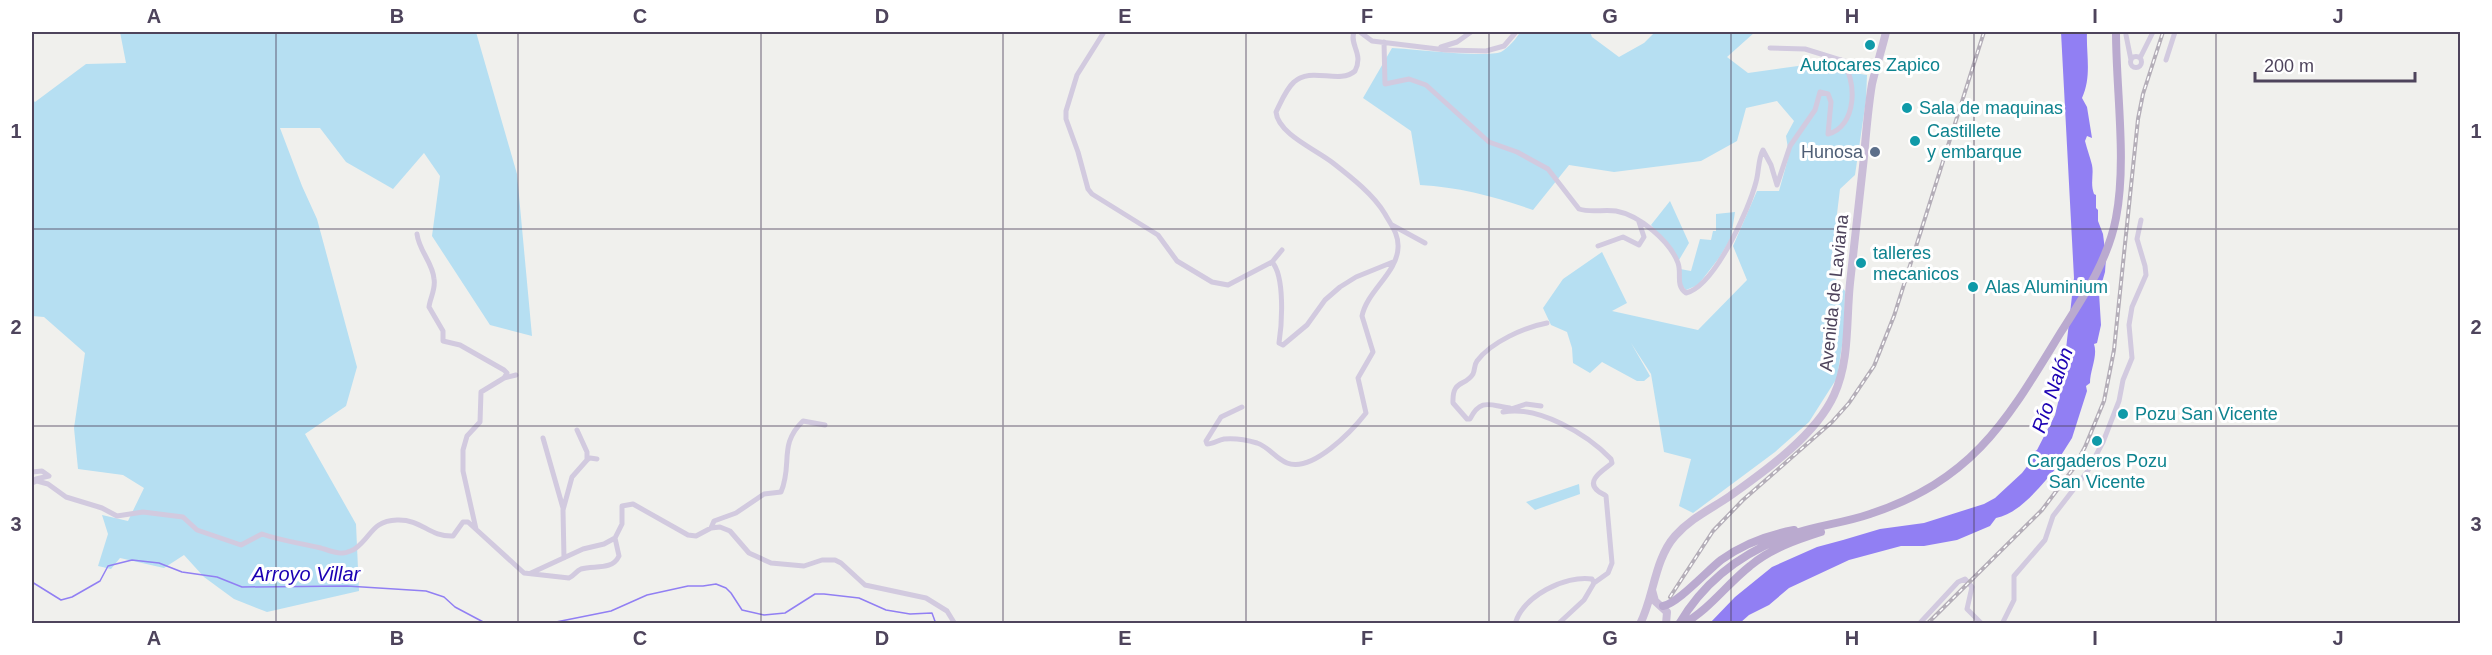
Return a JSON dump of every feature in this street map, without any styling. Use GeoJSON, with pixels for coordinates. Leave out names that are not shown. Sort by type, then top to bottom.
{"type":"FeatureCollection","features":[{"type":"Feature","properties":{"kind":"main road"},"geometry":{"type":"LineString","coordinates":[[1681,624],[1695,616],[1751,564],[1776,549],[1868,515],[1938,483],[1982,447],[2011,413],[2095,276],[2105,254],[2116,216],[2120,180],[2116,32]]}},
{"type":"Feature","properties":{"kind":"main road"},"geometry":{"type":"LineString","coordinates":[[1681,624],[1697,598],[1711,583],[1742,558],[1778,540],[1868,515]]}},
{"type":"Feature","properties":{"kind":"main road"},"geometry":{"type":"LineString","coordinates":[[1661,605],[1675,602],[1701,576],[1724,558],[1757,539],[1790,530],[1844,521]]}},
{"type":"Feature","properties":{"kind":"street"},"geometry":{"type":"LineString","coordinates":[[1104,32],[1077,75],[1066,111],[1066,120],[1088,189],[1092,194],[1158,235],[1177,261],[1212,282],[1228,285],[1272,262],[1282,250]]}},
{"type":"Feature","properties":{"kind":"street"},"geometry":{"type":"LineString","coordinates":[[1242,407],[1221,417],[1206,441],[1207,444],[1224,439],[1249,441],[1267,447],[1287,463],[1300,464],[1321,456],[1366,413],[1358,381],[1373,352],[1363,323],[1363,311],[1394,262],[1398,246],[1392,225],[1380,205],[1341,169],[1288,132],[1277,117],[1280,104],[1295,81],[1316,74],[1344,76],[1355,71],[1359,59],[1352,39],[1354,32]]}},
{"type":"Feature","properties":{"kind":"street"},"geometry":{"type":"LineString","coordinates":[[1360,32],[1372,41],[1430,48],[1492,51],[1506,45],[1516,32]]}},
{"type":"Feature","properties":{"kind":"street"},"geometry":{"type":"LineString","coordinates":[[1430,48],[1453,44],[1471,32]]}},
{"type":"Feature","properties":{"kind":"street","name":"Avenida de Laviana"},"geometry":{"type":"LineString","coordinates":[[1640,624],[1646,616],[1652,588],[1667,547],[1674,537],[1686,524],[1730,496],[1791,447],[1811,428],[1833,396],[1840,379],[1846,350],[1849,293],[1870,100],[1886,32]]}},
{"type":"Feature","properties":{"kind":"street"},"geometry":{"type":"LineString","coordinates":[[2126,35],[2129,52],[2136,58],[2153,32]]}},
{"type":"Feature","properties":{"kind":"street"},"geometry":{"type":"LineString","coordinates":[[2166,60],[2175,32]]}},
{"type":"Feature","properties":{"kind":"street"},"geometry":{"type":"LineString","coordinates":[[1384,42],[1385,84],[1409,79],[1426,85],[1489,142],[1517,152],[1546,167],[1579,209],[1622,212],[1656,232],[1678,264],[1682,289],[1686,292],[1694,291],[1700,286],[1727,251],[1756,182],[1763,150],[1771,165],[1775,183],[1779,183],[1783,162],[1790,146],[1815,110],[1820,92],[1827,94],[1831,102],[1828,134],[1843,126],[1851,104],[1851,78],[1848,68],[1841,60]]}},
{"type":"Feature","properties":{"kind":"street"},"geometry":{"type":"LineString","coordinates":[[1770,48],[1804,49],[1876,71]]}},
{"type":"Feature","properties":{"kind":"street"},"geometry":{"type":"LineString","coordinates":[[2002,624],[2014,600],[2014,576],[2045,540],[2053,516],[2087,472],[2098,453],[2119,401],[2123,380],[2132,358],[2129,325],[2132,307],[2146,275],[2137,238],[2141,220]]}},
{"type":"Feature","properties":{"kind":"street"},"geometry":{"type":"LineString","coordinates":[[1598,246],[1613,238],[1623,237],[1639,245],[1644,237],[1639,222]]}},
{"type":"Feature","properties":{"kind":"street"},"geometry":{"type":"LineString","coordinates":[[1392,225],[1425,243]]}},
{"type":"Feature","properties":{"kind":"street"},"geometry":{"type":"LineString","coordinates":[[417,234],[421,251],[434,277],[434,293],[429,308],[443,331],[443,341],[460,345],[504,370],[507,373],[504,378]]}},
{"type":"Feature","properties":{"kind":"street"},"geometry":{"type":"LineString","coordinates":[[1272,262],[1278,271],[1279,278],[1282,319],[1280,343],[1283,345],[1307,325],[1325,300],[1340,287],[1356,277],[1394,262]]}},
{"type":"Feature","properties":{"kind":"street"},"geometry":{"type":"LineString","coordinates":[[1547,323],[1520,330],[1489,350],[1476,362],[1472,375],[1454,391],[1453,403],[1467,419],[1470,419],[1475,409],[1485,404],[1529,412],[1566,426],[1611,459],[1612,463],[1596,475],[1594,482],[1597,491],[1604,494],[1607,501],[1612,563],[1608,573],[1594,583],[1584,600],[1558,624]]}},
{"type":"Feature","properties":{"kind":"street"},"geometry":{"type":"LineString","coordinates":[[477,530],[463,471],[463,443],[480,422],[481,392],[504,378],[516,375]]}},
{"type":"Feature","properties":{"kind":"street"},"geometry":{"type":"LineString","coordinates":[[1503,412],[1528,404],[1541,406]]}},
{"type":"Feature","properties":{"kind":"street"},"geometry":{"type":"LineString","coordinates":[[711,528],[714,521],[736,513],[764,494],[781,492],[785,482],[788,440],[792,432],[803,421],[825,425]]}},
{"type":"Feature","properties":{"kind":"street"},"geometry":{"type":"LineString","coordinates":[[577,430],[587,452],[587,460]]}},
{"type":"Feature","properties":{"kind":"street"},"geometry":{"type":"LineString","coordinates":[[543,438],[564,510]]}},
{"type":"Feature","properties":{"kind":"street"},"geometry":{"type":"LineString","coordinates":[[564,558],[564,510],[572,477],[587,460],[597,459]]}},
{"type":"Feature","properties":{"kind":"street"},"geometry":{"type":"LineString","coordinates":[[32,472],[42,471],[49,476],[32,482]]}},
{"type":"Feature","properties":{"kind":"street"},"geometry":{"type":"LineString","coordinates":[[32,482],[48,484],[66,497],[102,508],[117,516],[143,512],[183,517],[197,530],[241,544],[262,534],[286,543],[298,543],[343,553],[356,548],[375,526],[397,520],[417,522],[424,525],[427,530],[444,536],[453,536],[463,522],[473,525],[512,560],[519,570],[529,574],[569,579],[582,569],[614,563],[619,556],[614,544],[622,524],[620,509],[626,504],[633,504],[688,535],[702,535],[711,528],[720,526],[730,531],[749,553],[771,563],[804,566],[822,560],[842,563],[865,585],[913,594],[937,604],[947,611],[955,624]]}},
{"type":"Feature","properties":{"kind":"street"},"geometry":{"type":"LineString","coordinates":[[529,574],[615,538]]}},
{"type":"Feature","properties":{"kind":"street"},"geometry":{"type":"LineString","coordinates":[[1515,624],[1528,604],[1550,586],[1588,578],[1594,583]]}},
{"type":"Feature","properties":{"kind":"street"},"geometry":{"type":"LineString","coordinates":[[1919,624],[1961,579],[1965,579],[1972,587],[1967,609],[1982,624]]}},
{"type":"Feature","properties":{"kind":"street"},"geometry":{"type":"LineString","coordinates":[[1652,588],[1653,596],[1668,615],[1666,624]]}},
{"type":"Feature","properties":{"kind":"street"},"geometry":{"type":"LineString","coordinates":[[1646,616],[1661,605]]}},
{"type":"Feature","properties":{"kind":"shaded area"},"geometry":{"type":"Polygon","coordinates":[[[120,32],[476,32],[517,174],[532,336],[490,325],[432,236],[440,176],[424,153],[393,189],[346,162],[320,128],[280,128],[317,219],[357,367],[346,406],[305,434],[356,524],[359,591],[267,612],[234,599],[204,577],[184,555],[164,568],[120,558],[111,569],[98,566],[108,534],[102,515],[128,521],[144,488],[123,475],[78,469],[74,428],[85,353],[44,317],[32,316],[32,99],[35,102],[86,64],[126,63],[120,32]]]}},
{"type":"Feature","properties":{"kind":"shaded area"},"geometry":{"type":"Polygon","coordinates":[[[1520,32],[1590,32],[1592,37],[1619,57],[1644,43],[1655,32],[1755,32],[1727,57],[1748,73],[1805,65],[1867,75],[1866,100],[1855,175],[1840,189],[1830,272],[1845,291],[1844,333],[1837,378],[1809,422],[1775,452],[1693,513],[1679,506],[1691,459],[1664,452],[1651,374],[1631,343],[1650,376],[1644,381],[1637,381],[1602,362],[1590,373],[1573,363],[1572,348],[1567,332],[1551,325],[1543,308],[1563,279],[1602,252],[1627,303],[1612,311],[1698,330],[1747,280],[1733,246],[1757,191],[1779,191],[1789,155],[1786,136],[1794,121],[1777,101],[1746,108],[1737,141],[1701,161],[1614,172],[1569,165],[1533,210],[1477,193],[1420,185],[1411,131],[1363,98],[1392,48],[1493,54],[1504,50],[1520,32]]]}},
{"type":"Feature","properties":{"kind":"shaded area","name":"Río Nalón"},"geometry":{"type":"Polygon","coordinates":[[[2061,32],[2087,32],[2088,74],[2082,98],[2087,107],[2092,138],[2087,136],[2085,141],[2092,165],[2093,190],[2096,195],[2098,221],[2103,234],[2106,258],[2099,293],[2101,325],[2097,343],[2094,344],[2095,353],[2090,383],[2086,386],[2087,391],[2072,438],[2060,457],[2058,466],[2022,504],[1996,518],[1990,526],[1957,540],[1924,546],[1901,546],[1849,560],[1789,588],[1769,605],[1749,615],[1740,623],[1709,624],[1735,597],[1772,567],[1817,547],[1880,529],[1924,523],[1984,504],[1995,498],[2022,473],[2032,460],[2032,453],[2037,450],[2055,415],[2069,367],[2066,349],[2074,278],[2061,32]]]}},
{"type":"Feature","properties":{"kind":"shaded area"},"geometry":{"type":"Polygon","coordinates":[[[1670,201],[1689,243],[1679,260],[1651,225],[1670,201]]]}},
{"type":"Feature","properties":{"kind":"shaded area"},"geometry":{"type":"Polygon","coordinates":[[[1735,212],[1731,238],[1719,258],[1698,285],[1686,290],[1682,285],[1680,269],[1691,271],[1700,239],[1711,240],[1713,231],[1716,231],[1716,214],[1735,212]]]}},
{"type":"Feature","properties":{"kind":"shaded area"},"geometry":{"type":"Polygon","coordinates":[[[1579,484],[1580,494],[1535,510],[1526,502],[1579,484]]]}},
{"type":"Feature","properties":{"kind":"waterway","name":"Arroyo Villar"},"geometry":{"type":"LineString","coordinates":[[32,582],[61,600],[72,597],[100,581],[108,566],[132,560],[159,563],[182,572],[217,577],[242,587],[347,586],[426,591],[444,597],[455,607],[487,624]]}},
{"type":"Feature","properties":{"kind":"waterway","name":"Arroyo Villar"},"geometry":{"type":"LineString","coordinates":[[546,624],[611,611],[647,595],[688,586],[716,584],[726,588],[742,610],[764,615],[785,613],[815,594],[824,594],[859,598],[886,610],[910,614],[932,613],[936,624]]}},
{"type":"Feature","properties":{"kind":"railway"},"geometry":{"type":"LineString","coordinates":[[1670,597],[1713,531],[1743,500],[1832,422],[1849,403],[1874,366],[1894,316],[1984,32]]}},
{"type":"Feature","properties":{"kind":"railway"},"geometry":{"type":"LineString","coordinates":[[1927,624],[2042,510],[2073,469],[2104,401],[2114,350],[2138,119],[2143,94],[2163,32]]}},
{"type":"Feature","properties":{"kind":"place","name":"Autocares Zapico"},"geometry":{"type":"Point","coordinates":[1870,45]}},
{"type":"Feature","properties":{"kind":"place","name":"Sala de maquinas"},"geometry":{"type":"Point","coordinates":[1907,108]}},
{"type":"Feature","properties":{"kind":"place","name":"Castillete y embarque"},"geometry":{"type":"Point","coordinates":[1915,141]}},
{"type":"Feature","properties":{"kind":"place","name":"Hunosa"},"geometry":{"type":"Point","coordinates":[1875,152]}},
{"type":"Feature","properties":{"kind":"place","name":"talleres mecanicos"},"geometry":{"type":"Point","coordinates":[1861,263]}},
{"type":"Feature","properties":{"kind":"place","name":"Alas Aluminium"},"geometry":{"type":"Point","coordinates":[1973,287]}},
{"type":"Feature","properties":{"kind":"place","name":"Pozu San Vicente"},"geometry":{"type":"Point","coordinates":[2123,414]}},
{"type":"Feature","properties":{"kind":"place","name":"Cargaderos Pozu San Vicente"},"geometry":{"type":"Point","coordinates":[2097,441]}}]}
